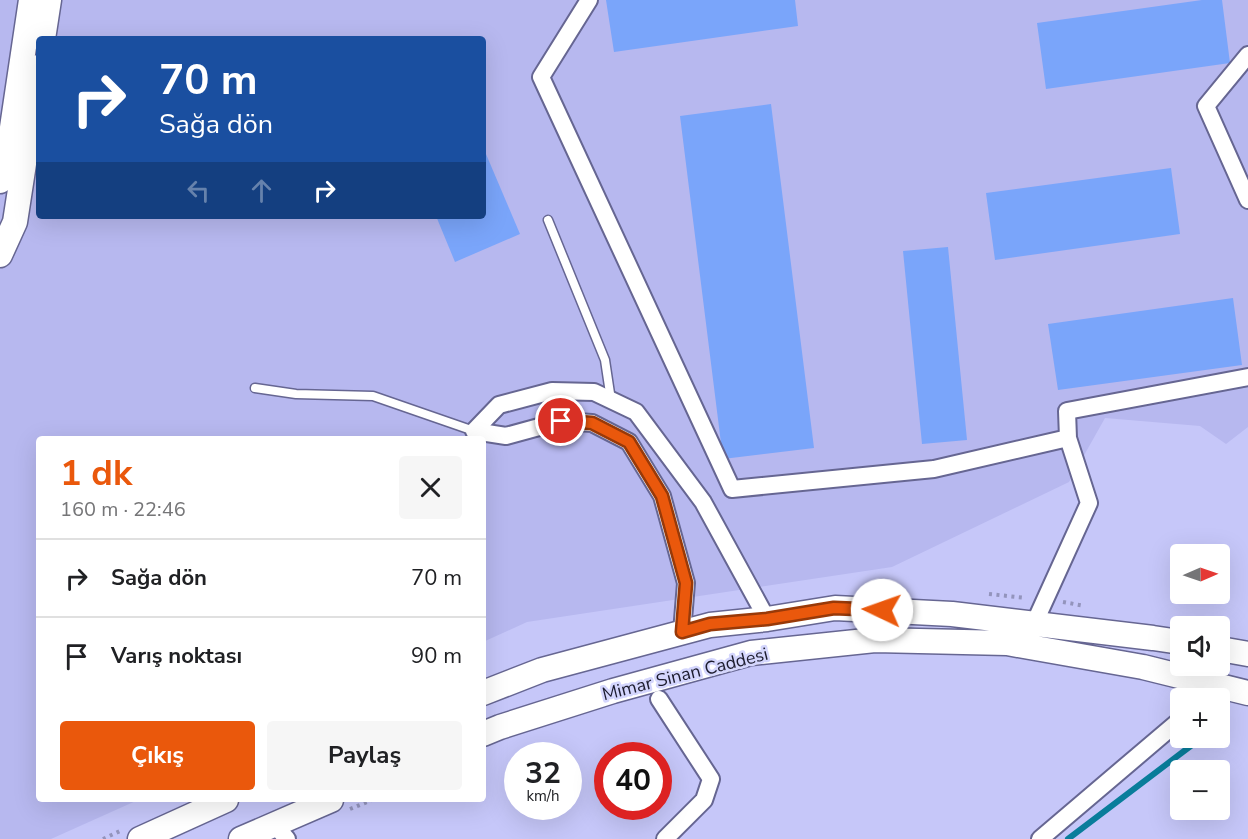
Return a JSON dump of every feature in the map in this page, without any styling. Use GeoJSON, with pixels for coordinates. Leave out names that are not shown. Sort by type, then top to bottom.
{"type":"FeatureCollection","features":[{"type":"Feature","properties":{"kind":"street"},"geometry":{"type":"LineString","coordinates":[[0,182],[6,168],[31,0]]}},
{"type":"Feature","properties":{"kind":"street"},"geometry":{"type":"LineString","coordinates":[[43,36],[49,0]]}},
{"type":"Feature","properties":{"kind":"street"},"geometry":{"type":"LineString","coordinates":[[589,0],[541,77],[732,489],[934,469],[1068,438]]}},
{"type":"Feature","properties":{"kind":"street"},"geometry":{"type":"LineString","coordinates":[[1248,55],[1206,106],[1248,200]]}},
{"type":"Feature","properties":{"kind":"street"},"geometry":{"type":"LineString","coordinates":[[0,255],[15,222],[36,86]]}},
{"type":"Feature","properties":{"kind":"street"},"geometry":{"type":"LineString","coordinates":[[1034,624],[1089,503],[1068,438],[1067,411],[1248,377]]}},
{"type":"Feature","properties":{"kind":"street"},"geometry":{"type":"LineString","coordinates":[[474,430],[499,405],[552,391],[594,393],[636,412],[703,502],[767,619]]}},
{"type":"Feature","properties":{"kind":"street"},"geometry":{"type":"LineString","coordinates":[[474,430],[506,436],[561,421],[592,423],[629,442],[662,496],[686,583],[682,632]]}},
{"type":"Feature","properties":{"kind":"street","name":"Mimar Sinan Caddesi"},"geometry":{"type":"LineString","coordinates":[[486,692],[543,670],[710,624],[767,619],[834,608],[952,614],[1170,641]]}},
{"type":"Feature","properties":{"kind":"street","name":"Mimar Sinan Caddesi"},"geometry":{"type":"LineString","coordinates":[[486,733],[613,691],[751,653],[875,640],[1007,643],[1143,667],[1200,688]]}},
{"type":"Feature","properties":{"kind":"street"},"geometry":{"type":"LineString","coordinates":[[1230,651],[1248,654]]}},
{"type":"Feature","properties":{"kind":"street","name":"Mimar Sinan Caddesi"},"geometry":{"type":"LineString","coordinates":[[1230,693],[1248,693]]}},
{"type":"Feature","properties":{"kind":"street"},"geometry":{"type":"LineString","coordinates":[[659,699],[711,779],[704,800],[665,839]]}},
{"type":"Feature","properties":{"kind":"street"},"geometry":{"type":"LineString","coordinates":[[1040,839],[1170,728]]}},
{"type":"Feature","properties":{"kind":"street"},"geometry":{"type":"LineString","coordinates":[[140,839],[222,802]]}},
{"type":"Feature","properties":{"kind":"street"},"geometry":{"type":"LineString","coordinates":[[241,839],[280,832],[328,802]]}},
{"type":"Feature","properties":{"kind":"lane"},"geometry":{"type":"LineString","coordinates":[[548,220],[606,360],[611,400]]}},
{"type":"Feature","properties":{"kind":"lane"},"geometry":{"type":"LineString","coordinates":[[255,388],[296,394],[373,396],[474,430]]}},
{"type":"Feature","properties":{"kind":"shaded area"},"geometry":{"type":"Polygon","coordinates":[[[0,0],[1248,0],[1248,427],[1226,444],[1200,426],[1105,418],[1069,482],[892,567],[527,622],[486,641],[486,436],[36,436],[36,802],[134,802],[51,839],[0,839],[0,0]]]}},
{"type":"Feature","properties":{"kind":"building"},"geometry":{"type":"Polygon","coordinates":[[[606,0],[795,0],[798,26],[614,52],[606,0]]]}},
{"type":"Feature","properties":{"kind":"building"},"geometry":{"type":"Polygon","coordinates":[[[1202,0],[1222,0],[1230,63],[1046,89],[1037,23],[1202,0]]]}},
{"type":"Feature","properties":{"kind":"building"},"geometry":{"type":"Polygon","coordinates":[[[771,104],[814,448],[723,459],[680,116],[771,104]]]}},
{"type":"Feature","properties":{"kind":"building"},"geometry":{"type":"Polygon","coordinates":[[[486,154],[520,234],[455,262],[437,219],[486,219],[486,154]]]}},
{"type":"Feature","properties":{"kind":"building"},"geometry":{"type":"Polygon","coordinates":[[[1171,168],[1180,234],[995,260],[986,193],[1171,168]]]}},
{"type":"Feature","properties":{"kind":"building"},"geometry":{"type":"Polygon","coordinates":[[[948,247],[967,440],[922,444],[903,251],[948,247]]]}},
{"type":"Feature","properties":{"kind":"building"},"geometry":{"type":"Polygon","coordinates":[[[1233,298],[1242,365],[1058,390],[1048,324],[1233,298]]]}},
{"type":"Feature","properties":{"kind":"waterway"},"geometry":{"type":"LineString","coordinates":[[1068,839],[1188,748]]}},
{"type":"Feature","properties":{"kind":"route"},"geometry":{"type":"LineString","coordinates":[[561,421],[592,423],[629,442],[662,496],[686,583],[682,632],[710,624],[767,619],[834,608],[882,610]]}}]}
